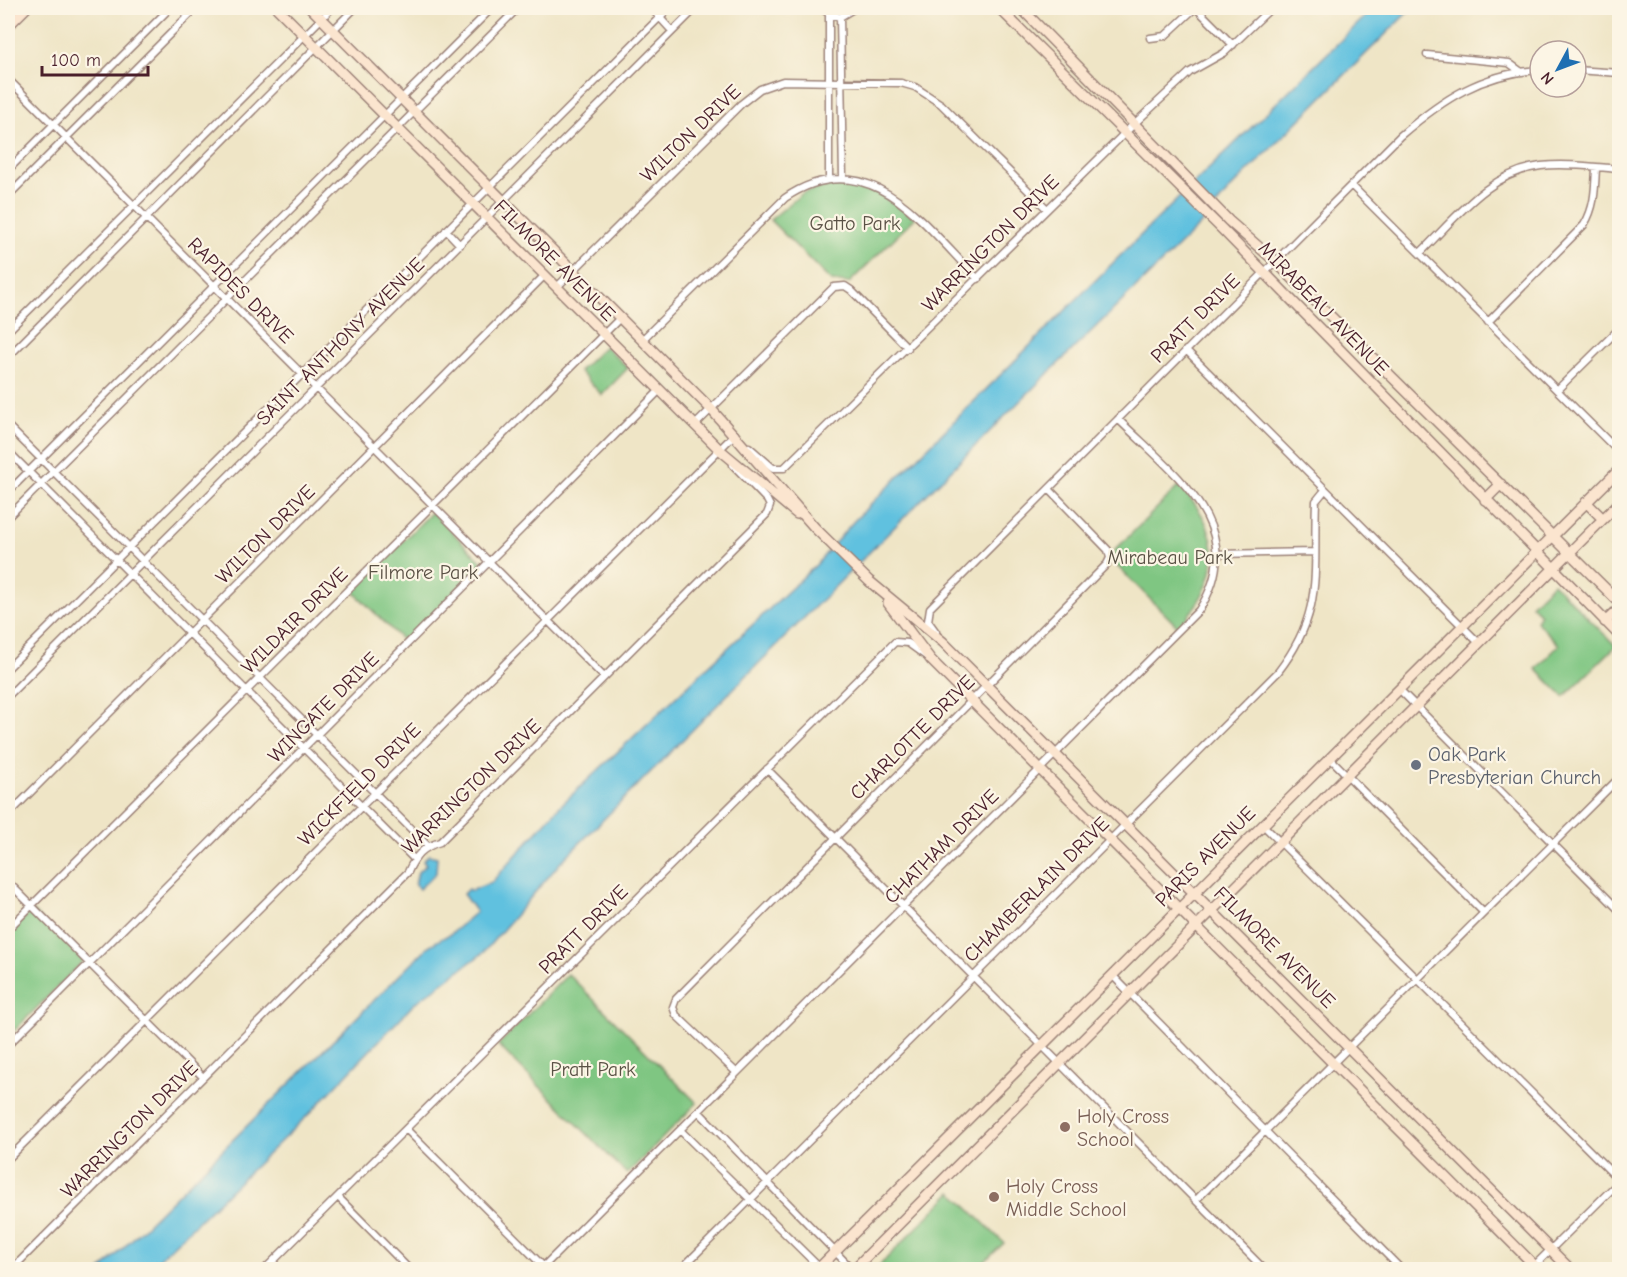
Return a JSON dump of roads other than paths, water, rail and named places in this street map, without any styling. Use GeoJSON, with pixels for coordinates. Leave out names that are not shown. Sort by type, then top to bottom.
{"type":"FeatureCollection","features":[{"type":"Feature","properties":{"kind":"street"},"geometry":{"type":"LineString","coordinates":[[8,26],[26,8]]}},
{"type":"Feature","properties":{"kind":"street"},"geometry":{"type":"LineString","coordinates":[[8,170],[170,8]]}},
{"type":"Feature","properties":{"kind":"street"},"geometry":{"type":"LineString","coordinates":[[8,196],[196,8]]}},
{"type":"Feature","properties":{"kind":"street","name":"FILMORE AVENUE"},"geometry":{"type":"LineString","coordinates":[[277,8],[719,449],[815,528],[869,581],[943,642],[1571,1269]]}},
{"type":"Feature","properties":{"kind":"street","name":"FILMORE AVENUE"},"geometry":{"type":"LineString","coordinates":[[311,8],[711,409],[815,528]]}},
{"type":"Feature","properties":{"kind":"street"},"geometry":{"type":"LineString","coordinates":[[8,331],[332,8]]}},
{"type":"Feature","properties":{"kind":"street"},"geometry":{"type":"LineString","coordinates":[[8,357],[355,8]]}},
{"type":"Feature","properties":{"kind":"street"},"geometry":{"type":"LineString","coordinates":[[8,492],[492,8]]}},
{"type":"Feature","properties":{"kind":"street"},"geometry":{"type":"LineString","coordinates":[[8,517],[518,8]]}},
{"type":"Feature","properties":{"kind":"street"},"geometry":{"type":"LineString","coordinates":[[651,8],[672,31]]}},
{"type":"Feature","properties":{"kind":"street","name":"SAINT ANTHONY AVENUE"},"geometry":{"type":"LineString","coordinates":[[8,668],[669,8]]}},
{"type":"Feature","properties":{"kind":"street","name":"SAINT ANTHONY AVENUE"},"geometry":{"type":"LineString","coordinates":[[8,696],[696,8]]}},
{"type":"Feature","properties":{"kind":"street"},"geometry":{"type":"LineString","coordinates":[[822,8],[829,14],[840,17],[855,8]]}},
{"type":"Feature","properties":{"kind":"street","name":"MIRABEAU AVENUE"},"geometry":{"type":"LineString","coordinates":[[999,8],[1124,133],[1276,262],[1620,603]]}},
{"type":"Feature","properties":{"kind":"street"},"geometry":{"type":"LineString","coordinates":[[1012,20],[1022,8]]}},
{"type":"Feature","properties":{"kind":"street","name":"MIRABEAU AVENUE"},"geometry":{"type":"LineString","coordinates":[[1022,8],[1135,123],[1222,229],[1536,553],[1620,636]]}},
{"type":"Feature","properties":{"kind":"street"},"geometry":{"type":"LineString","coordinates":[[1150,38],[1165,36],[1196,8],[1233,45]]}},
{"type":"Feature","properties":{"kind":"street","name":"WARRINGTON DRIVE"},"geometry":{"type":"LineString","coordinates":[[734,433],[773,468],[784,468],[1124,133],[1190,72],[1219,57],[1271,8]]}},
{"type":"Feature","properties":{"kind":"street"},"geometry":{"type":"LineString","coordinates":[[829,14],[830,178]]}},
{"type":"Feature","properties":{"kind":"street"},"geometry":{"type":"LineString","coordinates":[[840,17],[843,177]]}},
{"type":"Feature","properties":{"kind":"street"},"geometry":{"type":"LineString","coordinates":[[1427,55],[1509,63],[1520,71]]}},
{"type":"Feature","properties":{"kind":"street","name":"PRATT DRIVE"},"geometry":{"type":"LineString","coordinates":[[943,642],[928,621],[930,608],[1400,136],[1436,106],[1479,83],[1528,71]]}},
{"type":"Feature","properties":{"kind":"street"},"geometry":{"type":"LineString","coordinates":[[1588,71],[1620,73]]}},
{"type":"Feature","properties":{"kind":"street","name":"RAPIDES DRIVE"},"geometry":{"type":"LineString","coordinates":[[8,79],[604,677]]}},
{"type":"Feature","properties":{"kind":"street","name":"WILTON DRIVE"},"geometry":{"type":"LineString","coordinates":[[558,287],[730,114],[760,89],[783,81],[901,83],[927,93],[1047,209]]}},
{"type":"Feature","properties":{"kind":"street"},"geometry":{"type":"LineString","coordinates":[[1420,254],[1479,194],[1508,175],[1542,165],[1620,169]]}},
{"type":"Feature","properties":{"kind":"street"},"geometry":{"type":"LineString","coordinates":[[1488,322],[1584,225],[1593,205],[1596,167]]}},
{"type":"Feature","properties":{"kind":"street"},"geometry":{"type":"LineString","coordinates":[[642,340],[785,198],[804,187],[830,178],[843,177],[868,183],[888,192],[978,279]]}},
{"type":"Feature","properties":{"kind":"street"},"geometry":{"type":"LineString","coordinates":[[1352,186],[1620,453]]}},
{"type":"Feature","properties":{"kind":"street"},"geometry":{"type":"LineString","coordinates":[[446,230],[460,245]]}},
{"type":"Feature","properties":{"kind":"street","name":"WILTON DRIVE"},"geometry":{"type":"LineString","coordinates":[[8,815],[545,276]]}},
{"type":"Feature","properties":{"kind":"street"},"geometry":{"type":"LineString","coordinates":[[695,425],[829,291],[839,285],[851,290],[908,348]]}},
{"type":"Feature","properties":{"kind":"street"},"geometry":{"type":"LineString","coordinates":[[1309,319],[1322,307]]}},
{"type":"Feature","properties":{"kind":"street","name":"WILDAIR DRIVE"},"geometry":{"type":"LineString","coordinates":[[8,929],[620,318]]}},
{"type":"Feature","properties":{"kind":"street"},"geometry":{"type":"LineString","coordinates":[[1557,390],[1620,328]]}},
{"type":"Feature","properties":{"kind":"street"},"geometry":{"type":"LineString","coordinates":[[1186,350],[1479,643]]}},
{"type":"Feature","properties":{"kind":"street","name":"WINGATE DRIVE"},"geometry":{"type":"LineString","coordinates":[[8,1045],[660,390]]}},
{"type":"Feature","properties":{"kind":"street","name":"CHATHAM DRIVE"},"geometry":{"type":"LineString","coordinates":[[541,1268],[1199,610],[1212,586],[1218,554],[1212,525],[1200,503],[1118,419]]}},
{"type":"Feature","properties":{"kind":"street"},"geometry":{"type":"LineString","coordinates":[[8,426],[427,845]]}},
{"type":"Feature","properties":{"kind":"street","name":"WICKFIELD DRIVE"},"geometry":{"type":"LineString","coordinates":[[8,1159],[734,433]]}},
{"type":"Feature","properties":{"kind":"street","name":"WARRINGTON DRIVE"},"geometry":{"type":"LineString","coordinates":[[11,1269],[408,872],[414,859],[427,845],[440,842],[770,510],[767,500],[719,449]]}},
{"type":"Feature","properties":{"kind":"street"},"geometry":{"type":"LineString","coordinates":[[8,451],[414,859]]}},
{"type":"Feature","properties":{"kind":"street","name":"PARIS AVENUE"},"geometry":{"type":"LineString","coordinates":[[819,1269],[1586,502],[1619,472]]}},
{"type":"Feature","properties":{"kind":"street"},"geometry":{"type":"LineString","coordinates":[[1485,500],[1501,484]]}},
{"type":"Feature","properties":{"kind":"street","name":"CHARLOTTE DRIVE"},"geometry":{"type":"LineString","coordinates":[[737,1073],[682,1022],[673,1007],[681,992],[1101,571],[1110,558],[1101,541],[1049,489]]}},
{"type":"Feature","properties":{"kind":"street","name":"CHAMBERLAIN DRIVE"},"geometry":{"type":"LineString","coordinates":[[680,1269],[1278,672],[1291,655],[1311,616],[1315,593],[1316,501],[1325,490]]}},
{"type":"Feature","properties":{"kind":"street"},"geometry":{"type":"LineString","coordinates":[[1586,502],[1603,519]]}},
{"type":"Feature","properties":{"kind":"street"},"geometry":{"type":"LineString","coordinates":[[699,1112],[853,1269],[1620,502]]}},
{"type":"Feature","properties":{"kind":"street"},"geometry":{"type":"LineString","coordinates":[[1218,554],[1314,552]]}},
{"type":"Feature","properties":{"kind":"street","name":"FILMORE AVENUE"},"geometry":{"type":"LineString","coordinates":[[869,581],[931,660],[1535,1268]]}},
{"type":"Feature","properties":{"kind":"street"},"geometry":{"type":"LineString","coordinates":[[1605,622],[1620,608]]}},
{"type":"Feature","properties":{"kind":"street","name":"PRATT DRIVE"},"geometry":{"type":"LineString","coordinates":[[264,1269],[895,642],[908,643],[931,660]]}},
{"type":"Feature","properties":{"kind":"street"},"geometry":{"type":"LineString","coordinates":[[1399,689],[1620,911]]}},
{"type":"Feature","properties":{"kind":"street"},"geometry":{"type":"LineString","coordinates":[[1330,758],[1483,912]]}},
{"type":"Feature","properties":{"kind":"street"},"geometry":{"type":"LineString","coordinates":[[767,770],[1265,1269]]}},
{"type":"Feature","properties":{"kind":"street"},"geometry":{"type":"LineString","coordinates":[[1197,1200],[1264,1130],[1620,777]]}},
{"type":"Feature","properties":{"kind":"street"},"geometry":{"type":"LineString","coordinates":[[1263,825],[1619,1181],[1535,1268]]}},
{"type":"Feature","properties":{"kind":"street"},"geometry":{"type":"LineString","coordinates":[[8,882],[203,1077]]}},
{"type":"Feature","properties":{"kind":"street"},"geometry":{"type":"LineString","coordinates":[[1112,975],[1402,1269]]}},
{"type":"Feature","properties":{"kind":"street"},"geometry":{"type":"LineString","coordinates":[[406,1129],[541,1268]]}},
{"type":"Feature","properties":{"kind":"street"},"geometry":{"type":"LineString","coordinates":[[680,1130],[819,1269]]}},
{"type":"Feature","properties":{"kind":"street"},"geometry":{"type":"LineString","coordinates":[[338,1197],[407,1268]]}},
{"type":"Feature","properties":{"kind":"water"},"geometry":{"type":"Polygon","coordinates":[[[1374,8],[1412,8],[1230,189],[1200,225],[1018,403],[561,862],[483,953],[415,1003],[311,1112],[149,1269],[101,1270],[430,945],[452,933],[476,912],[463,894],[468,889],[471,891],[492,882],[560,806],[816,565],[853,522],[1152,224],[1374,8]]]}},
{"type":"Feature","properties":{"kind":"water"},"geometry":{"type":"Polygon","coordinates":[[[429,855],[437,857],[436,873],[419,889],[415,885],[418,872],[426,865],[423,861],[429,855]]]}},
{"type":"Feature","properties":{"kind":"place","name":"Oak Park Presbyterian Church"},"geometry":{"type":"Point","coordinates":[1416,765]}},
{"type":"Feature","properties":{"kind":"place","name":"Holy Cross School"},"geometry":{"type":"Point","coordinates":[1065,1127]}},
{"type":"Feature","properties":{"kind":"place","name":"Holy Cross Middle School"},"geometry":{"type":"Point","coordinates":[994,1197]}},
{"type":"Feature","properties":{"kind":"park label","name":"Gatto Park"},"geometry":{"type":"Point","coordinates":[855,223]}},
{"type":"Feature","properties":{"kind":"park label","name":"Mirabeau Park"},"geometry":{"type":"Point","coordinates":[1170,557]}},
{"type":"Feature","properties":{"kind":"park label","name":"Filmore Park"},"geometry":{"type":"Point","coordinates":[423,572]}},
{"type":"Feature","properties":{"kind":"park label","name":"Pratt Park"},"geometry":{"type":"Point","coordinates":[593,1069]}}]}
